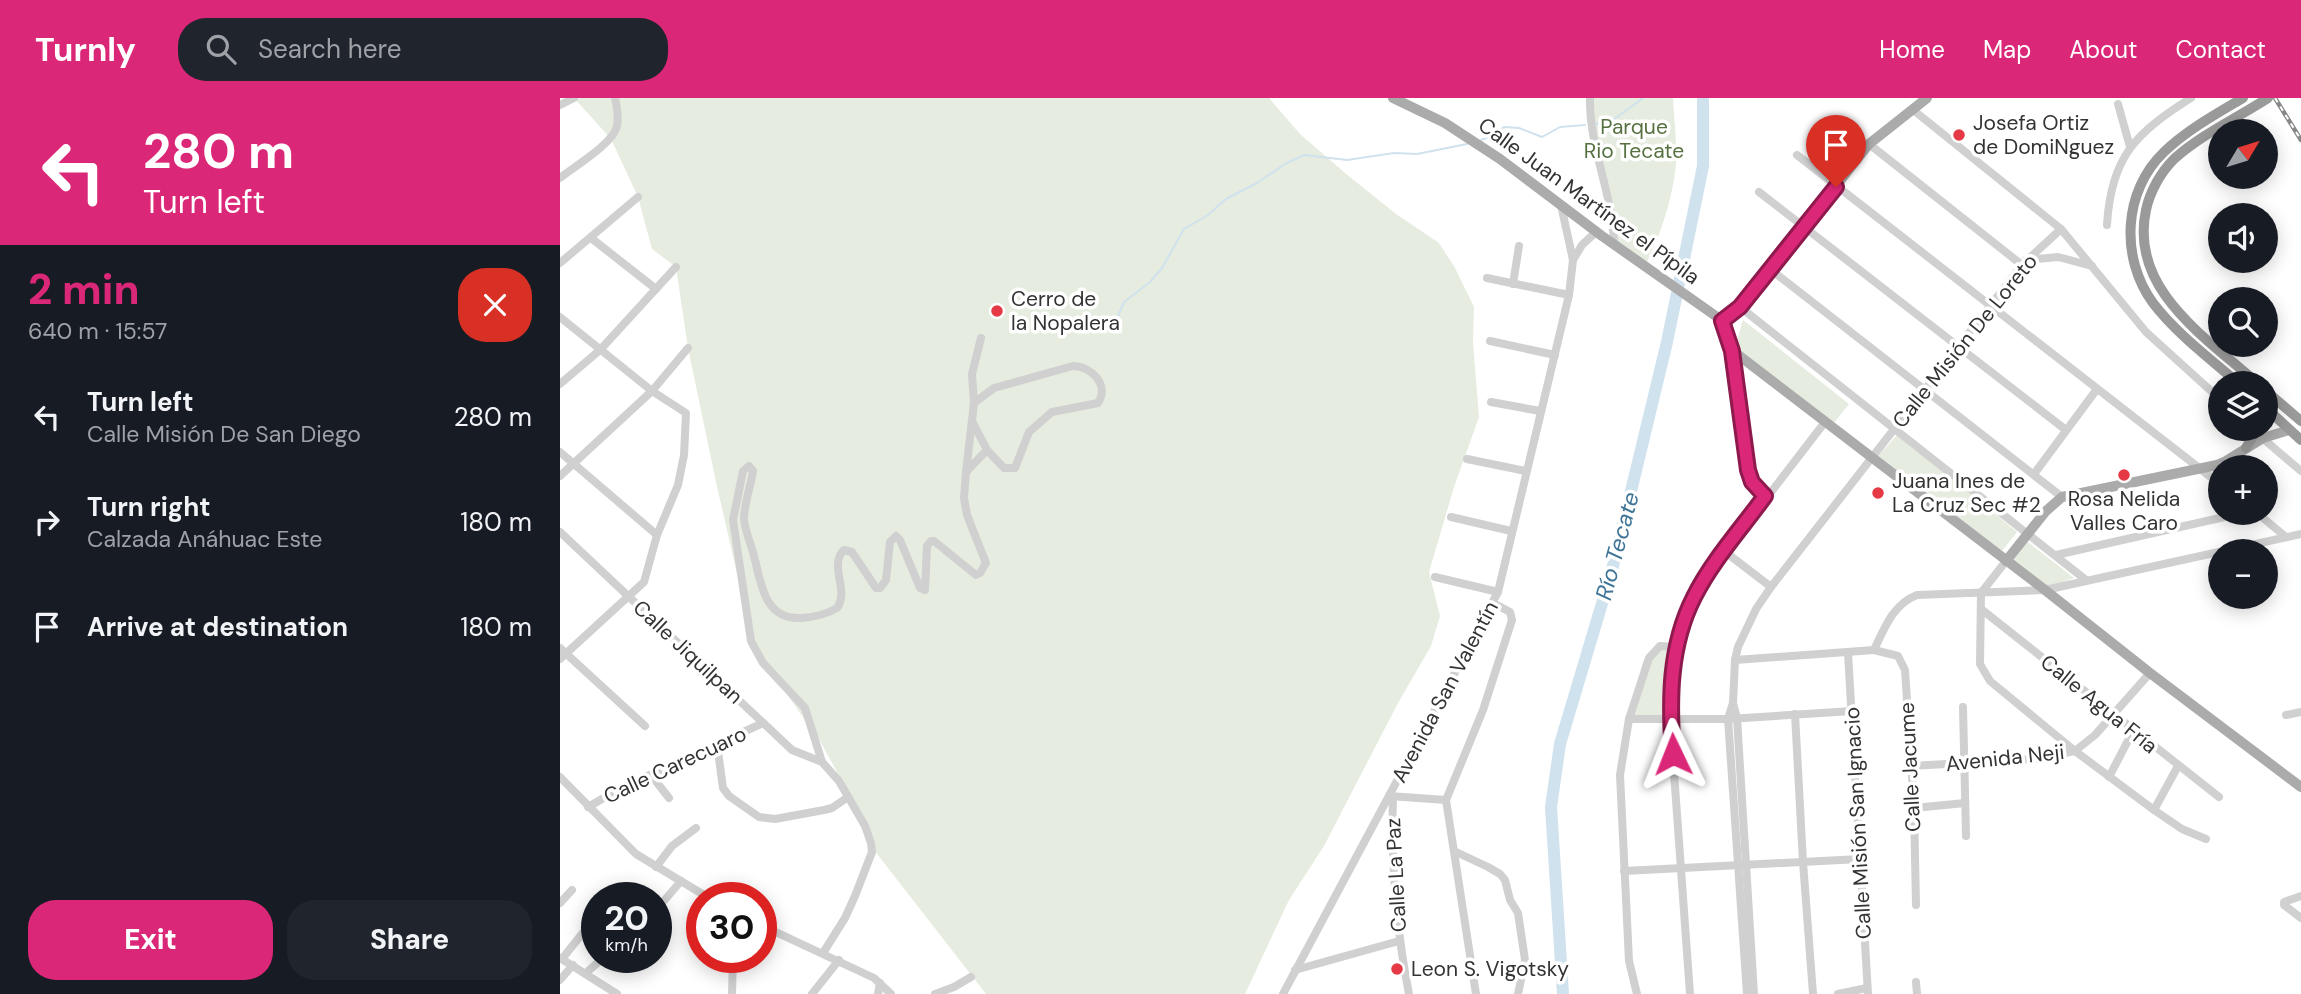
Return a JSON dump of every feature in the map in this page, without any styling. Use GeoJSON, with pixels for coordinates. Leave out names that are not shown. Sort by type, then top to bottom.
{"type":"FeatureCollection","features":[{"type":"Feature","properties":{"kind":"highway"},"geometry":{"type":"LineString","coordinates":[[2224,371],[2170,323],[2151,300],[2135,270],[2130,233],[2133,208],[2139,191],[2157,159],[2191,131],[2244,98]]}},
{"type":"Feature","properties":{"kind":"highway"},"geometry":{"type":"LineString","coordinates":[[2245,371],[2162,294],[2148,264],[2144,224],[2148,202],[2172,161],[2198,141],[2267,99]]}},
{"type":"Feature","properties":{"kind":"highway"},"geometry":{"type":"LineString","coordinates":[[2278,401],[2301,421]]}},
{"type":"Feature","properties":{"kind":"highway"},"geometry":{"type":"LineString","coordinates":[[2278,419],[2301,440]]}},
{"type":"Feature","properties":{"kind":"highway"},"geometry":{"type":"LineString","coordinates":[[2246,448],[2251,441]]}},
{"type":"Feature","properties":{"kind":"main road","name":"Calle Juan Martínez el Pípila"},"geometry":{"type":"LineString","coordinates":[[1393,98],[1445,123],[1500,159],[1722,321]]}},
{"type":"Feature","properties":{"kind":"main road"},"geometry":{"type":"LineString","coordinates":[[1927,98],[1869,144],[1740,307],[1722,321],[1732,351],[2301,786]]}},
{"type":"Feature","properties":{"kind":"main road"},"geometry":{"type":"LineString","coordinates":[[2278,431],[2289,430]]}},
{"type":"Feature","properties":{"kind":"main road"},"geometry":{"type":"LineString","coordinates":[[2006,561],[2046,511],[2062,497],[2200,469],[2226,461],[2246,448]]}},
{"type":"Feature","properties":{"kind":"street"},"geometry":{"type":"LineString","coordinates":[[560,105],[574,98]]}},
{"type":"Feature","properties":{"kind":"street"},"geometry":{"type":"LineString","coordinates":[[560,178],[611,139],[617,129],[615,98]]}},
{"type":"Feature","properties":{"kind":"street"},"geometry":{"type":"LineString","coordinates":[[1590,98],[1591,128],[1610,203],[1614,244]]}},
{"type":"Feature","properties":{"kind":"street"},"geometry":{"type":"LineString","coordinates":[[2107,225],[2108,197],[2113,180],[2130,147],[2177,102],[2191,98]]}},
{"type":"Feature","properties":{"kind":"street"},"geometry":{"type":"LineString","coordinates":[[2118,104],[2130,147]]}},
{"type":"Feature","properties":{"kind":"street"},"geometry":{"type":"LineString","coordinates":[[1912,108],[2062,229],[2146,332],[2208,388]]}},
{"type":"Feature","properties":{"kind":"street"},"geometry":{"type":"LineString","coordinates":[[1869,144],[2024,263],[2058,257],[2092,266]]}},
{"type":"Feature","properties":{"kind":"street"},"geometry":{"type":"LineString","coordinates":[[1797,155],[2208,475]]}},
{"type":"Feature","properties":{"kind":"street"},"geometry":{"type":"LineString","coordinates":[[1759,192],[1802,228],[2066,430]]}},
{"type":"Feature","properties":{"kind":"street"},"geometry":{"type":"LineString","coordinates":[[560,263],[638,197]]}},
{"type":"Feature","properties":{"kind":"street","name":"Avenida San Valentín"},"geometry":{"type":"LineString","coordinates":[[1283,994],[1498,592],[1569,295],[1573,260],[1561,205]]}},
{"type":"Feature","properties":{"kind":"street","name":"Calle Misión De Loreto"},"geometry":{"type":"LineString","coordinates":[[1733,719],[1735,660],[1743,635],[1771,587],[2024,263],[2062,229]]}},
{"type":"Feature","properties":{"kind":"street"},"geometry":{"type":"LineString","coordinates":[[1573,260],[1582,245],[1597,232]]}},
{"type":"Feature","properties":{"kind":"street"},"geometry":{"type":"LineString","coordinates":[[591,238],[656,289]]}},
{"type":"Feature","properties":{"kind":"street"},"geometry":{"type":"LineString","coordinates":[[1513,284],[1519,246]]}},
{"type":"Feature","properties":{"kind":"street"},"geometry":{"type":"LineString","coordinates":[[560,384],[600,350],[676,267]]}},
{"type":"Feature","properties":{"kind":"street"},"geometry":{"type":"LineString","coordinates":[[1770,269],[2062,497]]}},
{"type":"Feature","properties":{"kind":"street"},"geometry":{"type":"LineString","coordinates":[[1487,278],[1569,295]]}},
{"type":"Feature","properties":{"kind":"street"},"geometry":{"type":"LineString","coordinates":[[1740,307],[2086,580]]}},
{"type":"Feature","properties":{"kind":"street"},"geometry":{"type":"LineString","coordinates":[[560,317],[652,391],[686,414],[684,455],[678,485],[657,535],[644,582],[562,654],[645,726]]}},
{"type":"Feature","properties":{"kind":"street"},"geometry":{"type":"LineString","coordinates":[[823,953],[845,918],[872,852],[865,826],[839,781],[822,762],[805,708],[763,663],[751,641],[733,520],[743,471],[749,466],[754,471],[744,517],[762,589],[777,613],[786,618],[816,617],[840,606],[843,598],[838,560],[844,550],[852,552],[871,584],[880,588],[886,580],[890,542],[896,536],[901,540],[921,589],[927,588],[927,546],[933,540],[970,572],[976,575],[980,573],[986,563],[967,515],[964,498],[974,403],[972,374],[981,338]]}},
{"type":"Feature","properties":{"kind":"street"},"geometry":{"type":"LineString","coordinates":[[1490,341],[1555,355]]}},
{"type":"Feature","properties":{"kind":"street"},"geometry":{"type":"LineString","coordinates":[[560,476],[652,391],[688,348]]}},
{"type":"Feature","properties":{"kind":"street"},"geometry":{"type":"LineString","coordinates":[[1732,351],[1748,470],[1752,482],[1765,496]]}},
{"type":"Feature","properties":{"kind":"street"},"geometry":{"type":"LineString","coordinates":[[972,421],[987,450],[1004,468],[1015,468],[1031,428],[1054,410],[1099,402],[1101,392],[1094,372],[1083,366],[1073,366],[994,388],[974,403]]}},
{"type":"Feature","properties":{"kind":"street"},"geometry":{"type":"LineString","coordinates":[[2034,474],[2097,389]]}},
{"type":"Feature","properties":{"kind":"street"},"geometry":{"type":"LineString","coordinates":[[1491,402],[1540,411]]}},
{"type":"Feature","properties":{"kind":"street"},"geometry":{"type":"LineString","coordinates":[[1690,994],[1672,720],[1672,677],[1676,647],[1694,597],[1724,551],[1825,422]]}},
{"type":"Feature","properties":{"kind":"street"},"geometry":{"type":"LineString","coordinates":[[2289,430],[2301,428]]}},
{"type":"Feature","properties":{"kind":"street"},"geometry":{"type":"LineString","coordinates":[[2267,441],[2301,471]]}},
{"type":"Feature","properties":{"kind":"street"},"geometry":{"type":"LineString","coordinates":[[966,472],[987,450]]}},
{"type":"Feature","properties":{"kind":"street"},"geometry":{"type":"LineString","coordinates":[[560,452],[657,535]]}},
{"type":"Feature","properties":{"kind":"street"},"geometry":{"type":"LineString","coordinates":[[1467,459],[1526,471]]}},
{"type":"Feature","properties":{"kind":"street"},"geometry":{"type":"LineString","coordinates":[[1451,517],[1511,531]]}},
{"type":"Feature","properties":{"kind":"street"},"geometry":{"type":"LineString","coordinates":[[2056,555],[2208,521]]}},
{"type":"Feature","properties":{"kind":"street"},"geometry":{"type":"LineString","coordinates":[[2272,525],[2286,537]]}},
{"type":"Feature","properties":{"kind":"street","name":"Calle Jiquilpan"},"geometry":{"type":"LineString","coordinates":[[560,532],[792,750],[822,762]]}},
{"type":"Feature","properties":{"kind":"street"},"geometry":{"type":"LineString","coordinates":[[1735,660],[1874,650],[1890,618],[1901,605],[1912,597],[1926,593],[2045,590],[2301,534]]}},
{"type":"Feature","properties":{"kind":"street"},"geometry":{"type":"LineString","coordinates":[[1724,551],[1771,587]]}},
{"type":"Feature","properties":{"kind":"street"},"geometry":{"type":"LineString","coordinates":[[2006,561],[1981,593],[1980,664],[1990,681],[2075,751],[2154,810],[2182,829],[2206,839]]}},
{"type":"Feature","properties":{"kind":"street"},"geometry":{"type":"LineString","coordinates":[[1435,578],[1498,592]]}},
{"type":"Feature","properties":{"kind":"street"},"geometry":{"type":"LineString","coordinates":[[1476,994],[1446,800],[1483,710],[1512,620],[1510,612],[1493,603]]}},
{"type":"Feature","properties":{"kind":"street","name":"Calle Agua Fría"},"geometry":{"type":"LineString","coordinates":[[1981,609],[2219,797]]}},
{"type":"Feature","properties":{"kind":"street"},"geometry":{"type":"LineString","coordinates":[[1637,994],[1629,961],[1620,775],[1629,719],[1654,651],[1667,645],[1676,647]]}},
{"type":"Feature","properties":{"kind":"street","name":"Calle Jacume"},"geometry":{"type":"LineString","coordinates":[[1874,650],[1898,656],[1905,670],[1914,808],[1916,905]]}},
{"type":"Feature","properties":{"kind":"street","name":"Calle Misión San Ignacio"},"geometry":{"type":"LineString","coordinates":[[1847,653],[1868,991]]}},
{"type":"Feature","properties":{"kind":"street","name":"Avenida Neji"},"geometry":{"type":"LineString","coordinates":[[1911,766],[2035,759],[2075,751],[2095,735],[2150,673]]}},
{"type":"Feature","properties":{"kind":"street"},"geometry":{"type":"LineString","coordinates":[[1963,707],[1966,836]]}},
{"type":"Feature","properties":{"kind":"street"},"geometry":{"type":"LineString","coordinates":[[1629,719],[1733,719],[1852,711]]}},
{"type":"Feature","properties":{"kind":"street"},"geometry":{"type":"LineString","coordinates":[[2286,715],[2301,712]]}},
{"type":"Feature","properties":{"kind":"street"},"geometry":{"type":"LineString","coordinates":[[1795,714],[1813,994]]}},
{"type":"Feature","properties":{"kind":"street"},"geometry":{"type":"LineString","coordinates":[[1733,719],[1754,994]]}},
{"type":"Feature","properties":{"kind":"street","name":"Calle Carecuaro"},"geometry":{"type":"LineString","coordinates":[[588,807],[604,796],[763,723]]}},
{"type":"Feature","properties":{"kind":"street"},"geometry":{"type":"LineString","coordinates":[[2109,777],[2133,731]]}},
{"type":"Feature","properties":{"kind":"street"},"geometry":{"type":"LineString","coordinates":[[716,744],[723,788],[729,796],[759,817],[775,819],[832,808],[848,797]]}},
{"type":"Feature","properties":{"kind":"street"},"geometry":{"type":"LineString","coordinates":[[2154,810],[2178,766]]}},
{"type":"Feature","properties":{"kind":"street"},"geometry":{"type":"LineString","coordinates":[[650,775],[669,798]]}},
{"type":"Feature","properties":{"kind":"street"},"geometry":{"type":"LineString","coordinates":[[560,777],[622,842],[656,867],[686,884]]}},
{"type":"Feature","properties":{"kind":"street"},"geometry":{"type":"LineString","coordinates":[[1391,796],[1446,800]]}},
{"type":"Feature","properties":{"kind":"street","name":"Calle La Paz"},"geometry":{"type":"LineString","coordinates":[[1391,796],[1391,841],[1399,941],[1409,994]]}},
{"type":"Feature","properties":{"kind":"street"},"geometry":{"type":"LineString","coordinates":[[1914,808],[1965,803]]}},
{"type":"Feature","properties":{"kind":"street"},"geometry":{"type":"LineString","coordinates":[[656,867],[672,846],[696,828]]}},
{"type":"Feature","properties":{"kind":"street"},"geometry":{"type":"LineString","coordinates":[[1454,851],[1488,867],[1505,880],[1510,900],[1518,913],[1525,960],[1518,994]]}},
{"type":"Feature","properties":{"kind":"street"},"geometry":{"type":"LineString","coordinates":[[1624,871],[1860,859]]}},
{"type":"Feature","properties":{"kind":"street"},"geometry":{"type":"LineString","coordinates":[[1743,866],[1747,994]]}},
{"type":"Feature","properties":{"kind":"street"},"geometry":{"type":"LineString","coordinates":[[672,891],[681,881]]}},
{"type":"Feature","properties":{"kind":"street"},"geometry":{"type":"LineString","coordinates":[[560,903],[572,890]]}},
{"type":"Feature","properties":{"kind":"street"},"geometry":{"type":"LineString","coordinates":[[2301,896],[2284,902],[2284,905],[2301,918]]}},
{"type":"Feature","properties":{"kind":"street"},"geometry":{"type":"LineString","coordinates":[[777,932],[839,960],[880,983],[891,994]]}},
{"type":"Feature","properties":{"kind":"street"},"geometry":{"type":"LineString","coordinates":[[581,935],[561,959],[581,970]]}},
{"type":"Feature","properties":{"kind":"street"},"geometry":{"type":"LineString","coordinates":[[1295,970],[1399,941]]}},
{"type":"Feature","properties":{"kind":"street"},"geometry":{"type":"LineString","coordinates":[[813,994],[839,960]]}},
{"type":"Feature","properties":{"kind":"street"},"geometry":{"type":"LineString","coordinates":[[560,980],[573,965]]}},
{"type":"Feature","properties":{"kind":"street"},"geometry":{"type":"LineString","coordinates":[[586,973],[617,994]]}},
{"type":"Feature","properties":{"kind":"street"},"geometry":{"type":"LineString","coordinates":[[732,994],[733,973]]}},
{"type":"Feature","properties":{"kind":"street"},"geometry":{"type":"LineString","coordinates":[[935,994],[956,991],[971,977]]}},
{"type":"Feature","properties":{"kind":"street"},"geometry":{"type":"LineString","coordinates":[[1916,982],[1917,994]]}},
{"type":"Feature","properties":{"kind":"street"},"geometry":{"type":"LineString","coordinates":[[878,994],[880,983]]}},
{"type":"Feature","properties":{"kind":"street"},"geometry":{"type":"LineString","coordinates":[[1838,994],[1868,991]]}},
{"type":"Feature","properties":{"kind":"green space"},"geometry":{"type":"Polygon","coordinates":[[[574,98],[1269,98],[1300,134],[1345,173],[1396,214],[1439,243],[1454,266],[1474,307],[1473,343],[1479,417],[1454,487],[1429,572],[1440,616],[1431,646],[1398,703],[1324,846],[1289,900],[1245,994],[986,994],[874,850],[873,837],[820,741],[754,648],[688,348],[676,267],[652,249],[638,197],[611,139],[574,98]]]}},
{"type":"Feature","properties":{"kind":"green space","name":"Parque Rio Tecate"},"geometry":{"type":"Polygon","coordinates":[[[1588,98],[1673,98],[1676,165],[1672,191],[1665,217],[1645,266],[1610,241],[1611,220],[1588,98]]]}},
{"type":"Feature","properties":{"kind":"green space"},"geometry":{"type":"Polygon","coordinates":[[[1743,320],[1849,404],[1833,424],[1735,348],[1743,320]]]}},
{"type":"Feature","properties":{"kind":"green space"},"geometry":{"type":"Polygon","coordinates":[[[1898,434],[2017,532],[2002,551],[1878,456],[1898,434]]]}},
{"type":"Feature","properties":{"kind":"green space"},"geometry":{"type":"Polygon","coordinates":[[[2024,539],[2074,578],[2049,587],[2008,557],[2024,539]]]}},
{"type":"Feature","properties":{"kind":"green space"},"geometry":{"type":"Polygon","coordinates":[[[1657,643],[1675,650],[1671,720],[1629,721],[1643,662],[1657,643]]]}},
{"type":"Feature","properties":{"kind":"waterway"},"geometry":{"type":"LineString","coordinates":[[1596,124],[1616,118],[1643,98]]}},
{"type":"Feature","properties":{"kind":"waterway","name":"Río Tecate"},"geometry":{"type":"LineString","coordinates":[[1563,994],[1551,807],[1560,744],[1612,570],[1667,342],[1703,166],[1703,98]]}},
{"type":"Feature","properties":{"kind":"waterway"},"geometry":{"type":"LineString","coordinates":[[1481,140],[1504,127],[1519,128],[1542,137],[1560,127],[1585,125]]}},
{"type":"Feature","properties":{"kind":"waterway"},"geometry":{"type":"LineString","coordinates":[[1107,323],[1118,316],[1124,302],[1150,282],[1162,268],[1184,229],[1208,215],[1226,199],[1285,164],[1304,155],[1347,160],[1394,153],[1417,154],[1467,144]]}},
{"type":"Feature","properties":{"kind":"railway"},"geometry":{"type":"LineString","coordinates":[[2275,98],[2301,140]]}},
{"type":"Feature","properties":{"kind":"place","name":"Josefa Ortiz de DomiNguez"},"geometry":{"type":"Point","coordinates":[1959,135]}},
{"type":"Feature","properties":{"kind":"place","name":"Cerro de la Nopalera"},"geometry":{"type":"Point","coordinates":[997,311]}},
{"type":"Feature","properties":{"kind":"place","name":"Rosa Nelida Valles Caro"},"geometry":{"type":"Point","coordinates":[2124,475]}},
{"type":"Feature","properties":{"kind":"place","name":"Juana Ines de La Cruz Sec #2"},"geometry":{"type":"Point","coordinates":[1878,493]}},
{"type":"Feature","properties":{"kind":"place","name":"Leon S. Vigotsky"},"geometry":{"type":"Point","coordinates":[1397,969]}},
{"type":"Feature","properties":{"kind":"route"},"geometry":{"type":"LineString","coordinates":[[1673,754],[1672,677],[1676,647],[1683,624],[1707,574],[1765,496],[1749,477],[1732,351],[1722,321],[1740,307],[1836,187]]}}]}
